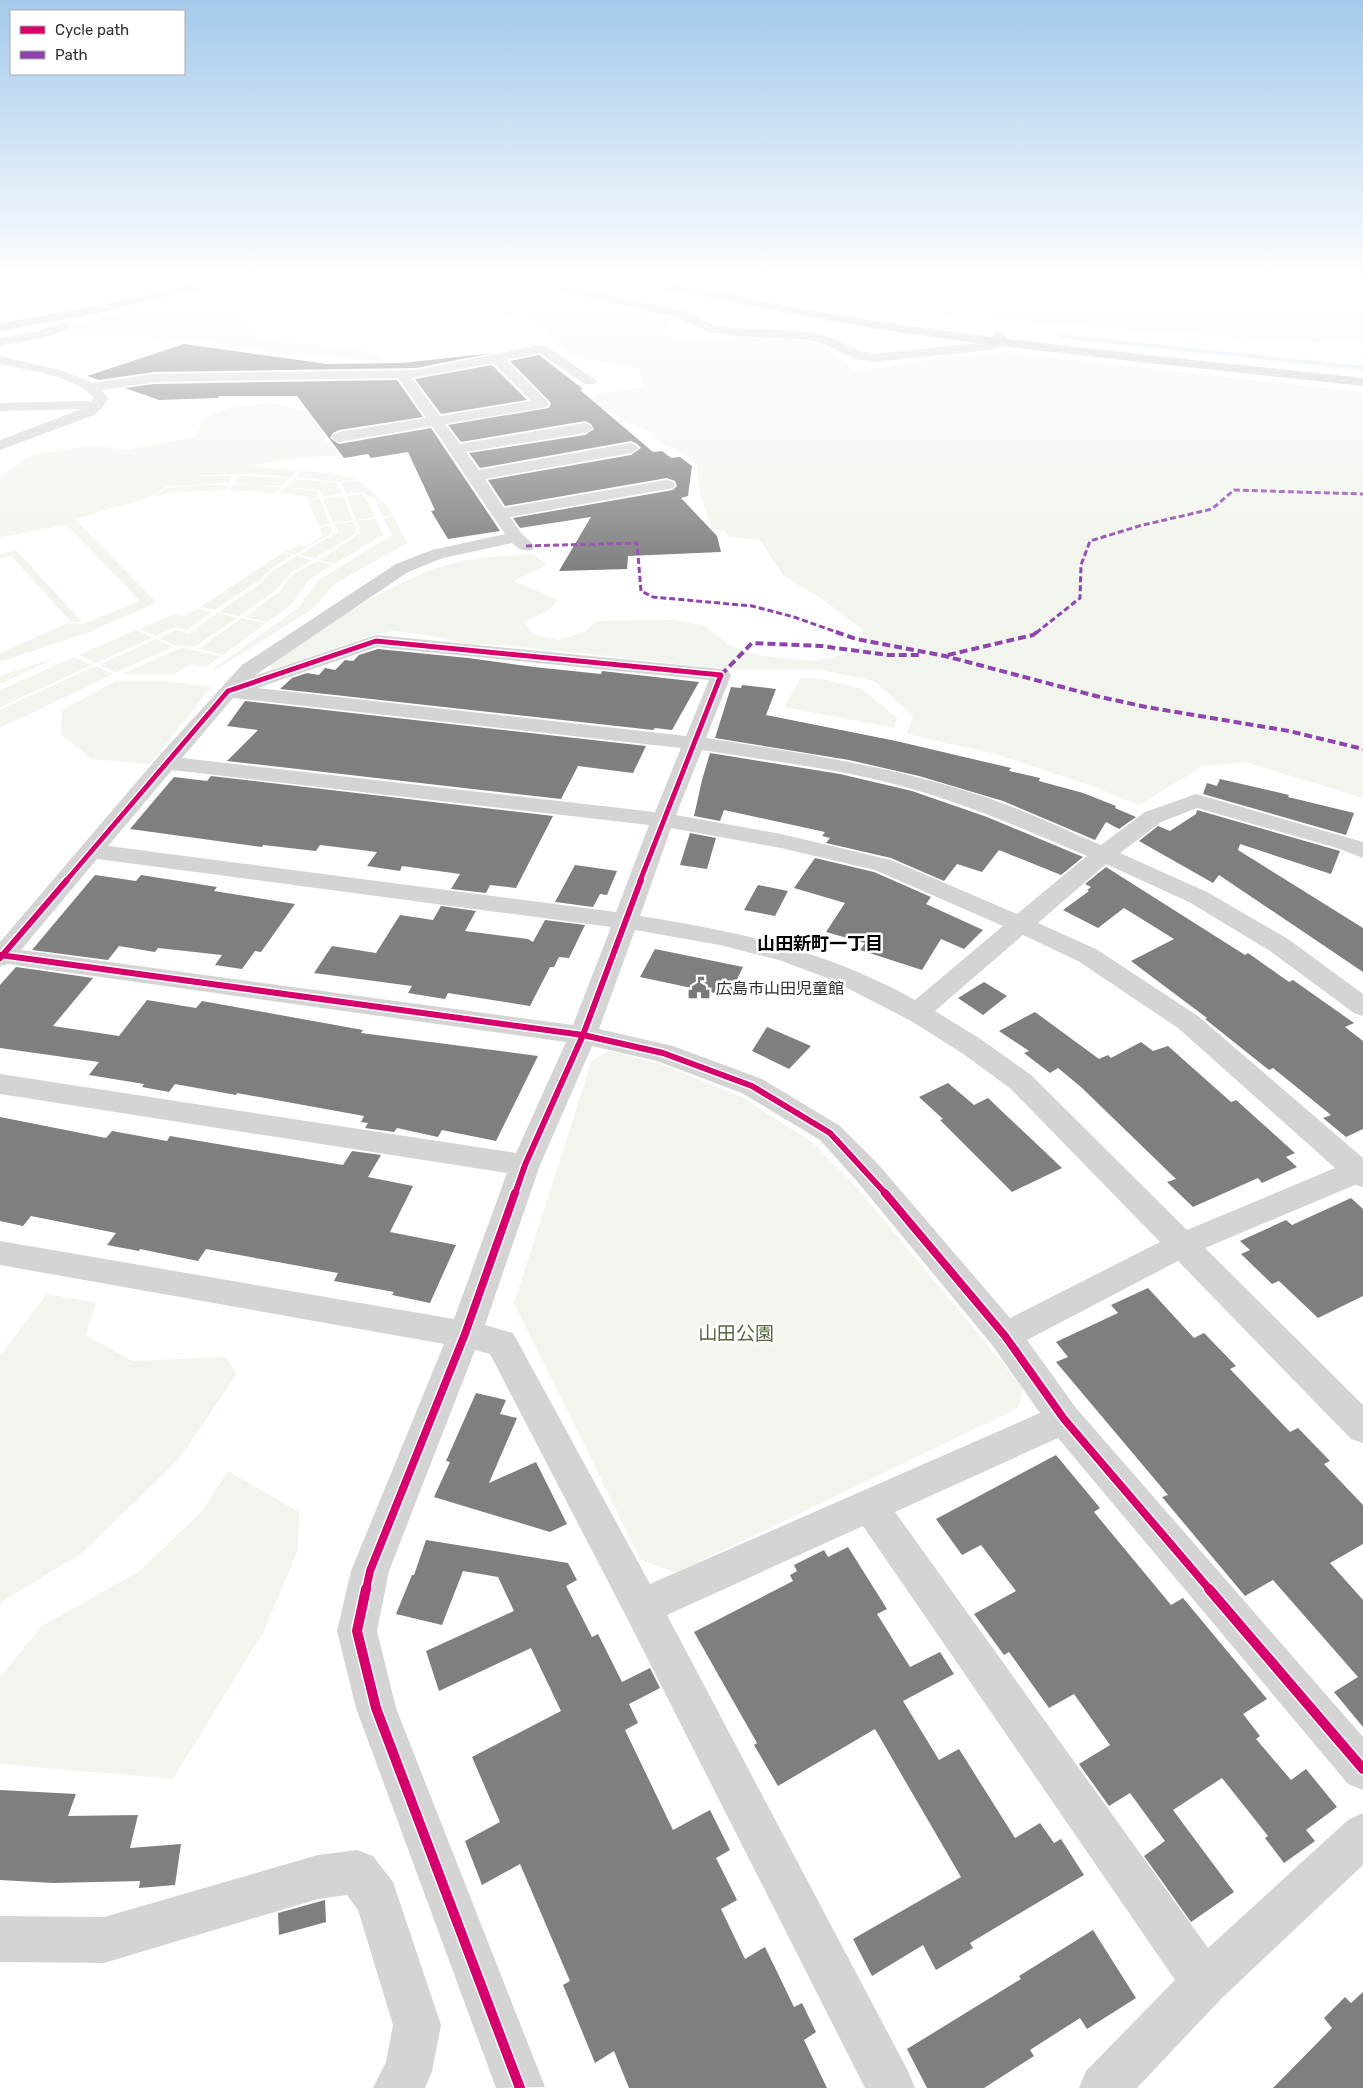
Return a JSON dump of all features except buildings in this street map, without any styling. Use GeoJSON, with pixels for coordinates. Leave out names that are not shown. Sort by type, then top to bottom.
{"type":"FeatureCollection","features":[{"type":"Feature","properties":{"kind":"main road"},"geometry":{"type":"LineString","coordinates":[[1324,377],[1363,382]]}},
{"type":"Feature","properties":{"kind":"street"},"geometry":{"type":"LineString","coordinates":[[0,445],[89,412],[97,405],[101,398],[92,387],[68,377]]}},
{"type":"Feature","properties":{"kind":"street"},"geometry":{"type":"LineString","coordinates":[[92,387],[154,378],[189,377]]}},
{"type":"Feature","properties":{"kind":"street"},"geometry":{"type":"LineString","coordinates":[[1,956],[165,763],[249,669],[402,568],[438,554],[521,542],[404,377]]}},
{"type":"Feature","properties":{"kind":"street"},"geometry":{"type":"LineString","coordinates":[[339,437],[542,404],[517,377]]}},
{"type":"Feature","properties":{"kind":"street"},"geometry":{"type":"LineString","coordinates":[[585,377],[590,381]]}},
{"type":"Feature","properties":{"kind":"street"},"geometry":{"type":"LineString","coordinates":[[0,407],[97,405]]}},
{"type":"Feature","properties":{"kind":"street"},"geometry":{"type":"LineString","coordinates":[[455,449],[585,428]]}},
{"type":"Feature","properties":{"kind":"street"},"geometry":{"type":"LineString","coordinates":[[475,476],[631,448]]}},
{"type":"Feature","properties":{"kind":"street"},"geometry":{"type":"LineString","coordinates":[[500,514],[667,485]]}},
{"type":"Feature","properties":{"kind":"street"},"geometry":{"type":"LineString","coordinates":[[228,691],[376,641],[721,675],[663,820],[582,1035],[525,1165],[465,1334],[370,1571],[357,1631],[376,1708],[521,2088]]}},
{"type":"Feature","properties":{"kind":"street"},"geometry":{"type":"LineString","coordinates":[[228,691],[695,742],[889,776],[981,803],[1103,854],[1198,897],[1279,945],[1363,1007]]}},
{"type":"Feature","properties":{"kind":"street"},"geometry":{"type":"LineString","coordinates":[[165,763],[663,820],[781,841],[883,865],[1087,955],[1188,1022],[1361,1172],[1182,1245],[1005,1336]]}},
{"type":"Feature","properties":{"kind":"street"},"geometry":{"type":"LineString","coordinates":[[917,1012],[1103,854],[1153,817],[1196,801],[1345,843],[1363,851]]}},
{"type":"Feature","properties":{"kind":"street"},"geometry":{"type":"LineString","coordinates":[[91,851],[626,920],[713,935],[812,963],[861,984],[917,1012],[974,1047],[1021,1082],[1363,1428]]}},
{"type":"Feature","properties":{"kind":"street"},"geometry":{"type":"LineString","coordinates":[[1,956],[582,1035],[663,1052],[752,1086],[830,1133],[867,1172],[1005,1336],[1064,1419],[1363,1769]]}},
{"type":"Feature","properties":{"kind":"street"},"geometry":{"type":"LineString","coordinates":[[0,1084],[525,1165]]}},
{"type":"Feature","properties":{"kind":"street"},"geometry":{"type":"LineString","coordinates":[[0,1254],[465,1334],[501,1344],[642,1607],[890,2088]]}},
{"type":"Feature","properties":{"kind":"street"},"geometry":{"type":"LineString","coordinates":[[642,1607],[1064,1419]]}},
{"type":"Feature","properties":{"kind":"street"},"geometry":{"type":"LineString","coordinates":[[870,1506],[1205,1983]]}},
{"type":"Feature","properties":{"kind":"street"},"geometry":{"type":"LineString","coordinates":[[1103,2088],[1205,1983],[1363,1835]]}},
{"type":"Feature","properties":{"kind":"street"},"geometry":{"type":"LineString","coordinates":[[0,1939],[104,1940],[318,1877],[357,1872],[377,1898],[417,2025],[408,2071],[397,2088]]}},
{"type":"Feature","properties":{"kind":"green space"},"geometry":{"type":"Polygon","coordinates":[[[641,377],[1232,377],[1363,392],[1363,798],[1246,762],[1203,766],[1139,805],[1097,788],[992,753],[907,734],[913,716],[874,681],[821,670],[737,670],[513,646],[464,643],[394,631],[378,633],[273,669],[269,665],[356,608],[426,572],[470,560],[533,554],[547,565],[513,581],[558,600],[549,610],[524,622],[535,635],[559,640],[584,632],[597,621],[675,620],[705,626],[730,646],[757,655],[812,661],[842,655],[866,645],[862,629],[826,602],[783,575],[760,540],[729,537],[725,531],[712,530],[700,494],[697,465],[684,453],[654,440],[654,434],[589,402],[596,394],[643,387],[641,377]]]}},
{"type":"Feature","properties":{"kind":"green space"},"geometry":{"type":"Polygon","coordinates":[[[271,403],[313,413],[326,441],[340,453],[335,456],[305,457],[239,467],[256,466],[297,471],[291,477],[257,474],[195,475],[193,476],[232,476],[229,483],[170,486],[171,484],[150,497],[75,519],[156,602],[92,631],[0,662],[0,653],[68,623],[83,624],[140,601],[67,525],[0,537],[0,476],[34,454],[95,445],[125,450],[196,437],[204,418],[232,407],[271,403]]]}},
{"type":"Feature","properties":{"kind":"green space"},"geometry":{"type":"Polygon","coordinates":[[[302,471],[329,473],[357,479],[339,482],[295,477],[302,471]]]}},
{"type":"Feature","properties":{"kind":"green space"},"geometry":{"type":"Polygon","coordinates":[[[237,476],[290,478],[282,486],[233,483],[237,476]]]}},
{"type":"Feature","properties":{"kind":"green space"},"geometry":{"type":"Polygon","coordinates":[[[294,479],[337,483],[342,494],[323,497],[319,490],[285,487],[294,479]]]}},
{"type":"Feature","properties":{"kind":"green space"},"geometry":{"type":"Polygon","coordinates":[[[359,480],[388,507],[392,515],[383,516],[374,497],[367,497],[364,492],[346,494],[341,483],[359,480]]]}},
{"type":"Feature","properties":{"kind":"green space"},"geometry":{"type":"Polygon","coordinates":[[[249,484],[282,488],[276,493],[230,490],[232,485],[249,484]]]}},
{"type":"Feature","properties":{"kind":"green space"},"geometry":{"type":"Polygon","coordinates":[[[230,485],[227,490],[177,492],[152,497],[167,488],[230,485]]]}},
{"type":"Feature","properties":{"kind":"green space"},"geometry":{"type":"Polygon","coordinates":[[[284,488],[316,491],[320,498],[308,500],[305,496],[279,493],[284,488]]]}},
{"type":"Feature","properties":{"kind":"green space"},"geometry":{"type":"Polygon","coordinates":[[[363,494],[375,517],[356,520],[346,496],[363,494]]]}},
{"type":"Feature","properties":{"kind":"green space"},"geometry":{"type":"Polygon","coordinates":[[[343,496],[353,520],[333,523],[323,499],[343,496]]]}},
{"type":"Feature","properties":{"kind":"green space"},"geometry":{"type":"Polygon","coordinates":[[[320,499],[330,525],[319,526],[308,501],[320,499]]]}},
{"type":"Feature","properties":{"kind":"green space"},"geometry":{"type":"Polygon","coordinates":[[[393,516],[407,543],[336,583],[310,611],[214,671],[213,669],[298,608],[319,580],[392,535],[383,518],[393,516]]]}},
{"type":"Feature","properties":{"kind":"green space"},"geometry":{"type":"Polygon","coordinates":[[[376,519],[383,535],[334,564],[319,560],[361,533],[356,521],[376,519]]]}},
{"type":"Feature","properties":{"kind":"green space"},"geometry":{"type":"Polygon","coordinates":[[[353,522],[357,533],[315,558],[299,555],[338,532],[335,524],[353,522]]]}},
{"type":"Feature","properties":{"kind":"green space"},"geometry":{"type":"Polygon","coordinates":[[[331,526],[333,532],[296,554],[284,552],[298,546],[305,547],[322,536],[320,528],[331,526]]]}},
{"type":"Feature","properties":{"kind":"green space"},"geometry":{"type":"Polygon","coordinates":[[[16,550],[82,622],[71,622],[11,556],[0,558],[0,554],[16,550]]]}},
{"type":"Feature","properties":{"kind":"green space"},"geometry":{"type":"Polygon","coordinates":[[[282,553],[293,555],[269,570],[258,581],[215,610],[200,607],[282,553]]]}},
{"type":"Feature","properties":{"kind":"green space"},"geometry":{"type":"Polygon","coordinates":[[[297,556],[312,560],[290,574],[275,591],[239,616],[219,612],[262,582],[272,571],[297,556]]]}},
{"type":"Feature","properties":{"kind":"green space"},"geometry":{"type":"Polygon","coordinates":[[[317,561],[332,565],[310,579],[290,606],[267,622],[245,617],[279,592],[293,574],[317,561]]]}},
{"type":"Feature","properties":{"kind":"green space"},"geometry":{"type":"Polygon","coordinates":[[[196,609],[212,612],[187,630],[175,627],[155,636],[139,629],[174,614],[186,616],[196,609]]]}},
{"type":"Feature","properties":{"kind":"green space"},"geometry":{"type":"Polygon","coordinates":[[[218,613],[237,618],[195,647],[177,646],[159,638],[175,630],[189,633],[218,613]]]}},
{"type":"Feature","properties":{"kind":"green space"},"geometry":{"type":"Polygon","coordinates":[[[242,618],[266,623],[223,655],[198,649],[242,618]]]}},
{"type":"Feature","properties":{"kind":"green space"},"geometry":{"type":"Polygon","coordinates":[[[136,630],[153,637],[96,663],[79,655],[136,630]]]}},
{"type":"Feature","properties":{"kind":"green space"},"geometry":{"type":"Polygon","coordinates":[[[156,639],[173,647],[116,672],[99,665],[156,639]]]}},
{"type":"Feature","properties":{"kind":"green space"},"geometry":{"type":"Polygon","coordinates":[[[182,648],[221,656],[206,667],[190,664],[175,674],[122,674],[171,652],[182,648]]]}},
{"type":"Feature","properties":{"kind":"green space"},"geometry":{"type":"Polygon","coordinates":[[[58,657],[0,684],[0,676],[58,657]]]}},
{"type":"Feature","properties":{"kind":"green space"},"geometry":{"type":"Polygon","coordinates":[[[74,657],[92,665],[0,707],[0,690],[74,657]]]}},
{"type":"Feature","properties":{"kind":"green space"},"geometry":{"type":"Polygon","coordinates":[[[95,666],[113,674],[0,728],[0,710],[95,666]]]}},
{"type":"Feature","properties":{"kind":"green space"},"geometry":{"type":"Polygon","coordinates":[[[801,678],[821,679],[862,689],[897,718],[894,728],[784,707],[801,678]]]}},
{"type":"Feature","properties":{"kind":"green space"},"geometry":{"type":"Polygon","coordinates":[[[116,681],[166,681],[211,687],[150,764],[91,759],[61,734],[62,710],[116,681]]]}},
{"type":"Feature","properties":{"kind":"green space","name":"山田公園"},"geometry":{"type":"Polygon","coordinates":[[[609,1051],[658,1063],[742,1097],[813,1143],[853,1183],[1023,1388],[1018,1408],[676,1573],[641,1560],[514,1303],[592,1060],[609,1051]]]}},
{"type":"Feature","properties":{"kind":"green space"},"geometry":{"type":"Polygon","coordinates":[[[47,1294],[96,1303],[86,1335],[132,1361],[226,1357],[237,1374],[178,1460],[82,1553],[6,1599],[0,1605],[0,1356],[47,1294]]]}},
{"type":"Feature","properties":{"kind":"green space"},"geometry":{"type":"Polygon","coordinates":[[[228,1471],[299,1512],[298,1550],[264,1631],[173,1779],[0,1764],[0,1677],[42,1626],[140,1571],[202,1511],[228,1471]]]}},
{"type":"Feature","properties":{"kind":"marked path"},"geometry":{"type":"LineString","coordinates":[[948,655],[1033,635],[1080,598],[1081,565],[1090,541],[1139,526],[1212,509],[1234,490],[1363,494]]}},
{"type":"Feature","properties":{"kind":"marked path"},"geometry":{"type":"LineString","coordinates":[[526,546],[637,543],[641,591],[653,597],[752,606],[794,617],[856,639],[945,656],[1096,696],[1146,707],[1289,731],[1363,749]]}},
{"type":"Feature","properties":{"kind":"marked path"},"geometry":{"type":"LineString","coordinates":[[721,675],[752,643],[821,646],[888,655],[919,655]]}},
{"type":"Feature","properties":{"kind":"cycle path"},"geometry":{"type":"LineString","coordinates":[[0,958],[228,691],[376,641],[721,675],[663,820],[583,1035],[525,1165],[465,1334],[370,1571],[357,1631],[376,1708],[520,2088]]}},
{"type":"Feature","properties":{"kind":"cycle path"},"geometry":{"type":"LineString","coordinates":[[0,955],[583,1035],[663,1053],[752,1086],[830,1133],[867,1172],[1005,1336],[1064,1419],[1363,1769]]}},
{"type":"Feature","properties":{"kind":"place","name":"広島市山田児童館"},"geometry":{"type":"Point","coordinates":[699,988]}},
{"type":"Feature","properties":{"kind":"district","name":"山田新町一丁目"},"geometry":{"type":"Point","coordinates":[820,944]}}]}
